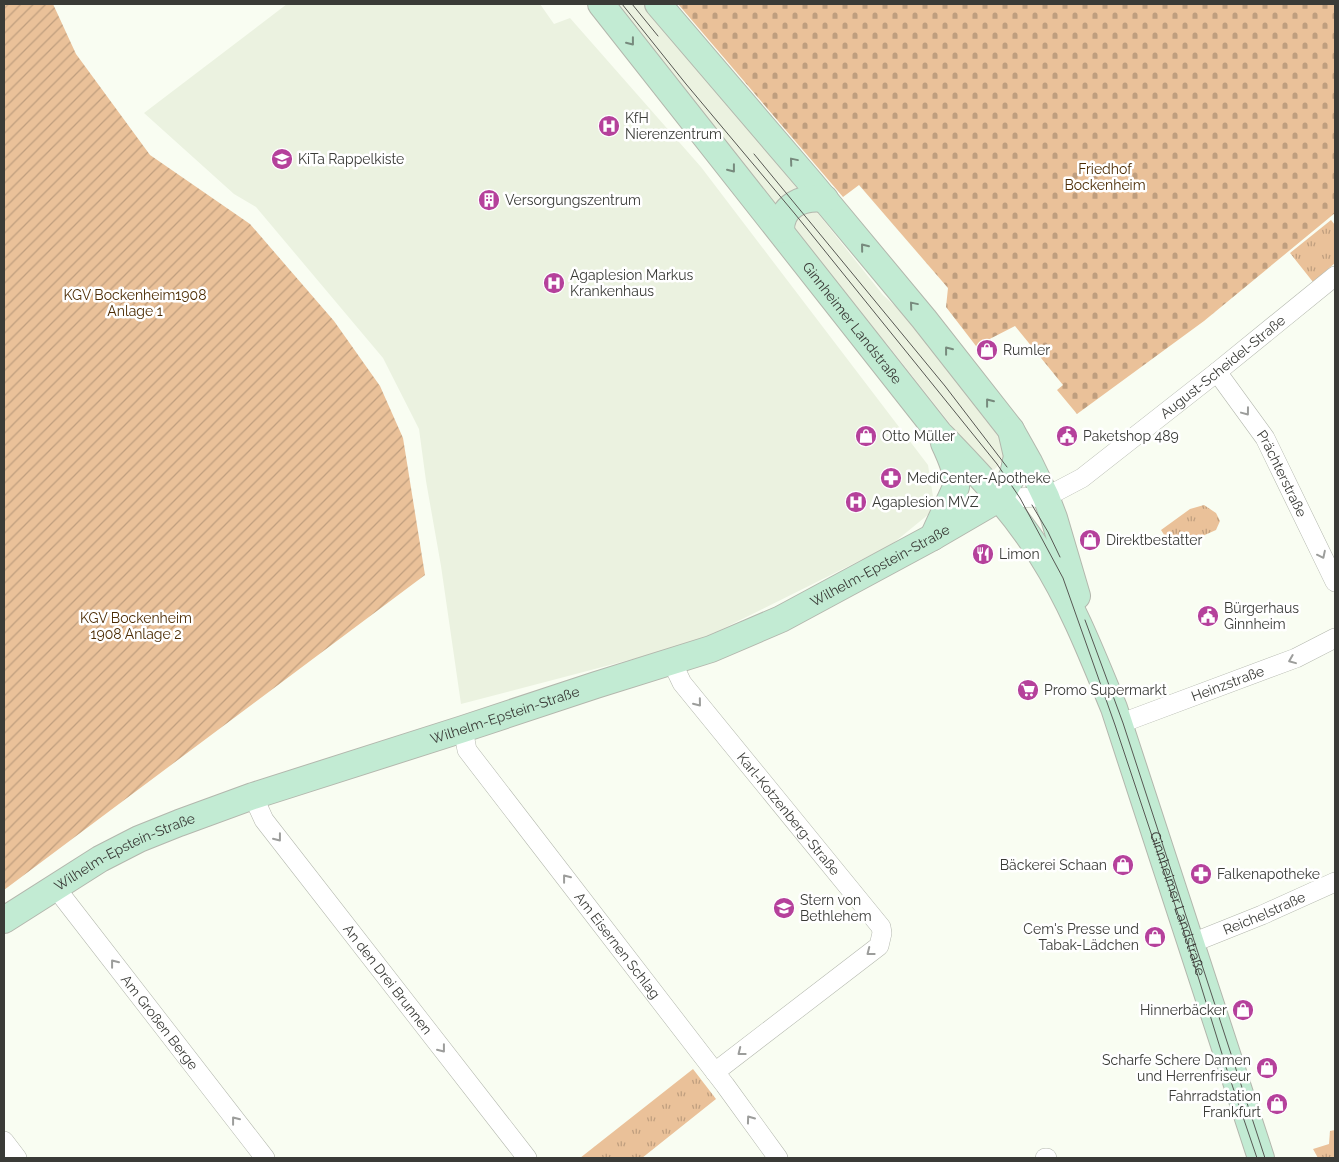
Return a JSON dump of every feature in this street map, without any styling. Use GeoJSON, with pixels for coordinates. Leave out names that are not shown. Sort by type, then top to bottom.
{"type":"FeatureCollection","features":[{"type":"Feature","properties":{"kind":"main road","name":"Ginnheimer Landstraße"},"geometry":{"type":"LineString","coordinates":[[601,4],[781,230],[939,433],[1000,498],[1030,537],[1053,573],[1091,650]]}},
{"type":"Feature","properties":{"kind":"main road","name":"Ginnheimer Landstraße"},"geometry":{"type":"LineString","coordinates":[[658,4],[924,319],[1010,430],[1046,497],[1066,558],[1091,650],[1119,724],[1261,1158]]}},
{"type":"Feature","properties":{"kind":"main road"},"geometry":{"type":"LineString","coordinates":[[781,230],[783,215],[796,203],[808,198],[824,199]]}},
{"type":"Feature","properties":{"kind":"main road"},"geometry":{"type":"LineString","coordinates":[[1000,498],[1013,475],[1017,456],[1010,430]]}},
{"type":"Feature","properties":{"kind":"main road"},"geometry":{"type":"LineString","coordinates":[[932,538],[955,492],[956,480],[953,462],[939,433]]}},
{"type":"Feature","properties":{"kind":"main road","name":"Wilhelm-Epstein-Straße"},"geometry":{"type":"LineString","coordinates":[[4,920],[100,859],[139,839],[179,823],[253,796],[711,649],[781,619],[932,538],[1000,498]]}},
{"type":"Feature","properties":{"kind":"street","name":"August-Scheidel-Straße"},"geometry":{"type":"LineString","coordinates":[[1000,498],[1046,497],[1095,469],[1335,276]]}},
{"type":"Feature","properties":{"kind":"street","name":"Prächterstraße"},"geometry":{"type":"LineString","coordinates":[[1217,372],[1265,438],[1335,582]]}},
{"type":"Feature","properties":{"kind":"street","name":"Heinzstraße"},"geometry":{"type":"LineString","coordinates":[[1119,724],[1296,658],[1335,638]]}},
{"type":"Feature","properties":{"kind":"street","name":"Karl-Kotzenberg-Straße"},"geometry":{"type":"LineString","coordinates":[[672,662],[682,683],[881,927],[882,933],[879,946],[715,1072]]}},
{"type":"Feature","properties":{"kind":"street","name":"Am Eisernen Schlag"},"geometry":{"type":"LineString","coordinates":[[463,730],[467,750],[715,1072],[778,1158]]}},
{"type":"Feature","properties":{"kind":"street","name":"An den Drei Brunnen"},"geometry":{"type":"LineString","coordinates":[[253,796],[264,820],[526,1158]]}},
{"type":"Feature","properties":{"kind":"street","name":"Reichelstraße"},"geometry":{"type":"LineString","coordinates":[[1192,943],[1262,915],[1335,882]]}},
{"type":"Feature","properties":{"kind":"street","name":"Am Großen Berge"},"geometry":{"type":"LineString","coordinates":[[55,887],[265,1158]]}},
{"type":"Feature","properties":{"kind":"street"},"geometry":{"type":"LineString","coordinates":[[4,1141],[18,1158]]}},
{"type":"Feature","properties":{"kind":"shaded area","name":"Agaplesion Markus Krankenhaus"},"geometry":{"type":"Polygon","coordinates":[[[287,4],[540,4],[554,24],[570,18],[701,167],[928,465],[935,509],[891,545],[694,643],[461,704],[419,429],[383,358],[256,207],[234,194],[144,113],[287,4]]]}},
{"type":"Feature","properties":{"kind":"shaded area"},"geometry":{"type":"Polygon","coordinates":[[[610,4],[645,4],[809,192],[773,211],[610,4]]]}},
{"type":"Feature","properties":{"kind":"shaded area"},"geometry":{"type":"Polygon","coordinates":[[[816,211],[883,295],[904,314],[1007,445],[1005,458],[994,470],[988,470],[970,449],[887,344],[867,324],[789,224],[795,214],[816,211]]]}},
{"type":"Feature","properties":{"kind":"green space"},"geometry":{"type":"Polygon","coordinates":[[[4,4],[53,4],[76,54],[150,155],[250,224],[334,321],[380,386],[403,438],[425,575],[4,890],[4,4]]]}},
{"type":"Feature","properties":{"kind":"green space","name":"Friedhof Bockenheim"},"geometry":{"type":"Polygon","coordinates":[[[678,4],[1335,4],[1335,213],[1204,321],[1077,414],[1057,390],[1063,385],[1015,326],[976,346],[946,307],[948,288],[859,185],[843,197],[678,4]]]}},
{"type":"Feature","properties":{"kind":"green space"},"geometry":{"type":"Polygon","coordinates":[[[1331,220],[1335,225],[1335,263],[1313,282],[1290,253],[1331,220]]]}},
{"type":"Feature","properties":{"kind":"green space"},"geometry":{"type":"Polygon","coordinates":[[[1204,505],[1216,513],[1220,521],[1216,530],[1172,547],[1161,530],[1190,509],[1204,505]]]}},
{"type":"Feature","properties":{"kind":"green space"},"geometry":{"type":"Polygon","coordinates":[[[693,1069],[716,1099],[642,1158],[580,1158],[693,1069]]]}},
{"type":"Feature","properties":{"kind":"green space"},"geometry":{"type":"Polygon","coordinates":[[[1335,1130],[1335,1158],[1318,1158],[1313,1149],[1329,1144],[1330,1131],[1335,1130]]]}},
{"type":"Feature","properties":{"kind":"tram line"},"geometry":{"type":"LineString","coordinates":[[622,4],[997,464],[1020,498],[1063,578],[1115,725],[1257,1158]]}},
{"type":"Feature","properties":{"kind":"tram line"},"geometry":{"type":"LineString","coordinates":[[632,4],[658,36]]}},
{"type":"Feature","properties":{"kind":"tram line"},"geometry":{"type":"LineString","coordinates":[[754,154],[945,386],[1007,467]]}},
{"type":"Feature","properties":{"kind":"tram line"},"geometry":{"type":"LineString","coordinates":[[1032,505],[1060,557]]}},
{"type":"Feature","properties":{"kind":"tram line"},"geometry":{"type":"LineString","coordinates":[[1085,620],[1123,723],[1265,1158]]}},
{"type":"Feature","properties":{"kind":"place","name":"KfH Nierenzentrum"},"geometry":{"type":"Point","coordinates":[609,126]}},
{"type":"Feature","properties":{"kind":"place","name":"KiTa Rappelkiste"},"geometry":{"type":"Point","coordinates":[282,159]}},
{"type":"Feature","properties":{"kind":"place","name":"Versorgungszentrum"},"geometry":{"type":"Point","coordinates":[489,200]}},
{"type":"Feature","properties":{"kind":"place","name":"Agaplesion Markus Krankenhaus"},"geometry":{"type":"Point","coordinates":[554,283]}},
{"type":"Feature","properties":{"kind":"place","name":"Rumler"},"geometry":{"type":"Point","coordinates":[987,350]}},
{"type":"Feature","properties":{"kind":"place","name":"Otto Müller"},"geometry":{"type":"Point","coordinates":[866,436]}},
{"type":"Feature","properties":{"kind":"place","name":"Paketshop 489"},"geometry":{"type":"Point","coordinates":[1067,436]}},
{"type":"Feature","properties":{"kind":"place","name":"MediCenter-Apotheke"},"geometry":{"type":"Point","coordinates":[891,478]}},
{"type":"Feature","properties":{"kind":"place","name":"Agaplesion MVZ"},"geometry":{"type":"Point","coordinates":[856,502]}},
{"type":"Feature","properties":{"kind":"place","name":"Direktbestatter"},"geometry":{"type":"Point","coordinates":[1090,540]}},
{"type":"Feature","properties":{"kind":"place","name":"Limon"},"geometry":{"type":"Point","coordinates":[983,554]}},
{"type":"Feature","properties":{"kind":"place","name":"Bürgerhaus Ginnheim"},"geometry":{"type":"Point","coordinates":[1208,616]}},
{"type":"Feature","properties":{"kind":"place","name":"Promo Supermarkt"},"geometry":{"type":"Point","coordinates":[1028,690]}},
{"type":"Feature","properties":{"kind":"place","name":"Bäckerei Schaan"},"geometry":{"type":"Point","coordinates":[1123,865]}},
{"type":"Feature","properties":{"kind":"place","name":"Falkenapotheke"},"geometry":{"type":"Point","coordinates":[1201,874]}},
{"type":"Feature","properties":{"kind":"place","name":"Stern von Bethlehem"},"geometry":{"type":"Point","coordinates":[784,908]}},
{"type":"Feature","properties":{"kind":"place","name":"Cem's Presse und Tabak-Lädchen"},"geometry":{"type":"Point","coordinates":[1155,937]}},
{"type":"Feature","properties":{"kind":"place","name":"Hinnerbäcker"},"geometry":{"type":"Point","coordinates":[1243,1010]}},
{"type":"Feature","properties":{"kind":"place","name":"Scharfe Schere Damen und Herrenfriseur"},"geometry":{"type":"Point","coordinates":[1267,1068]}},
{"type":"Feature","properties":{"kind":"place","name":"Fahrradstation Frankfurt"},"geometry":{"type":"Point","coordinates":[1277,1104]}},
{"type":"Feature","properties":{"kind":"park label","name":"KGV Bockenheim1908 Anlage 1"},"geometry":{"type":"Point","coordinates":[135,304]}},
{"type":"Feature","properties":{"kind":"park label","name":"KGV Bockenheim 1908 Anlage 2"},"geometry":{"type":"Point","coordinates":[136,626]}}]}
